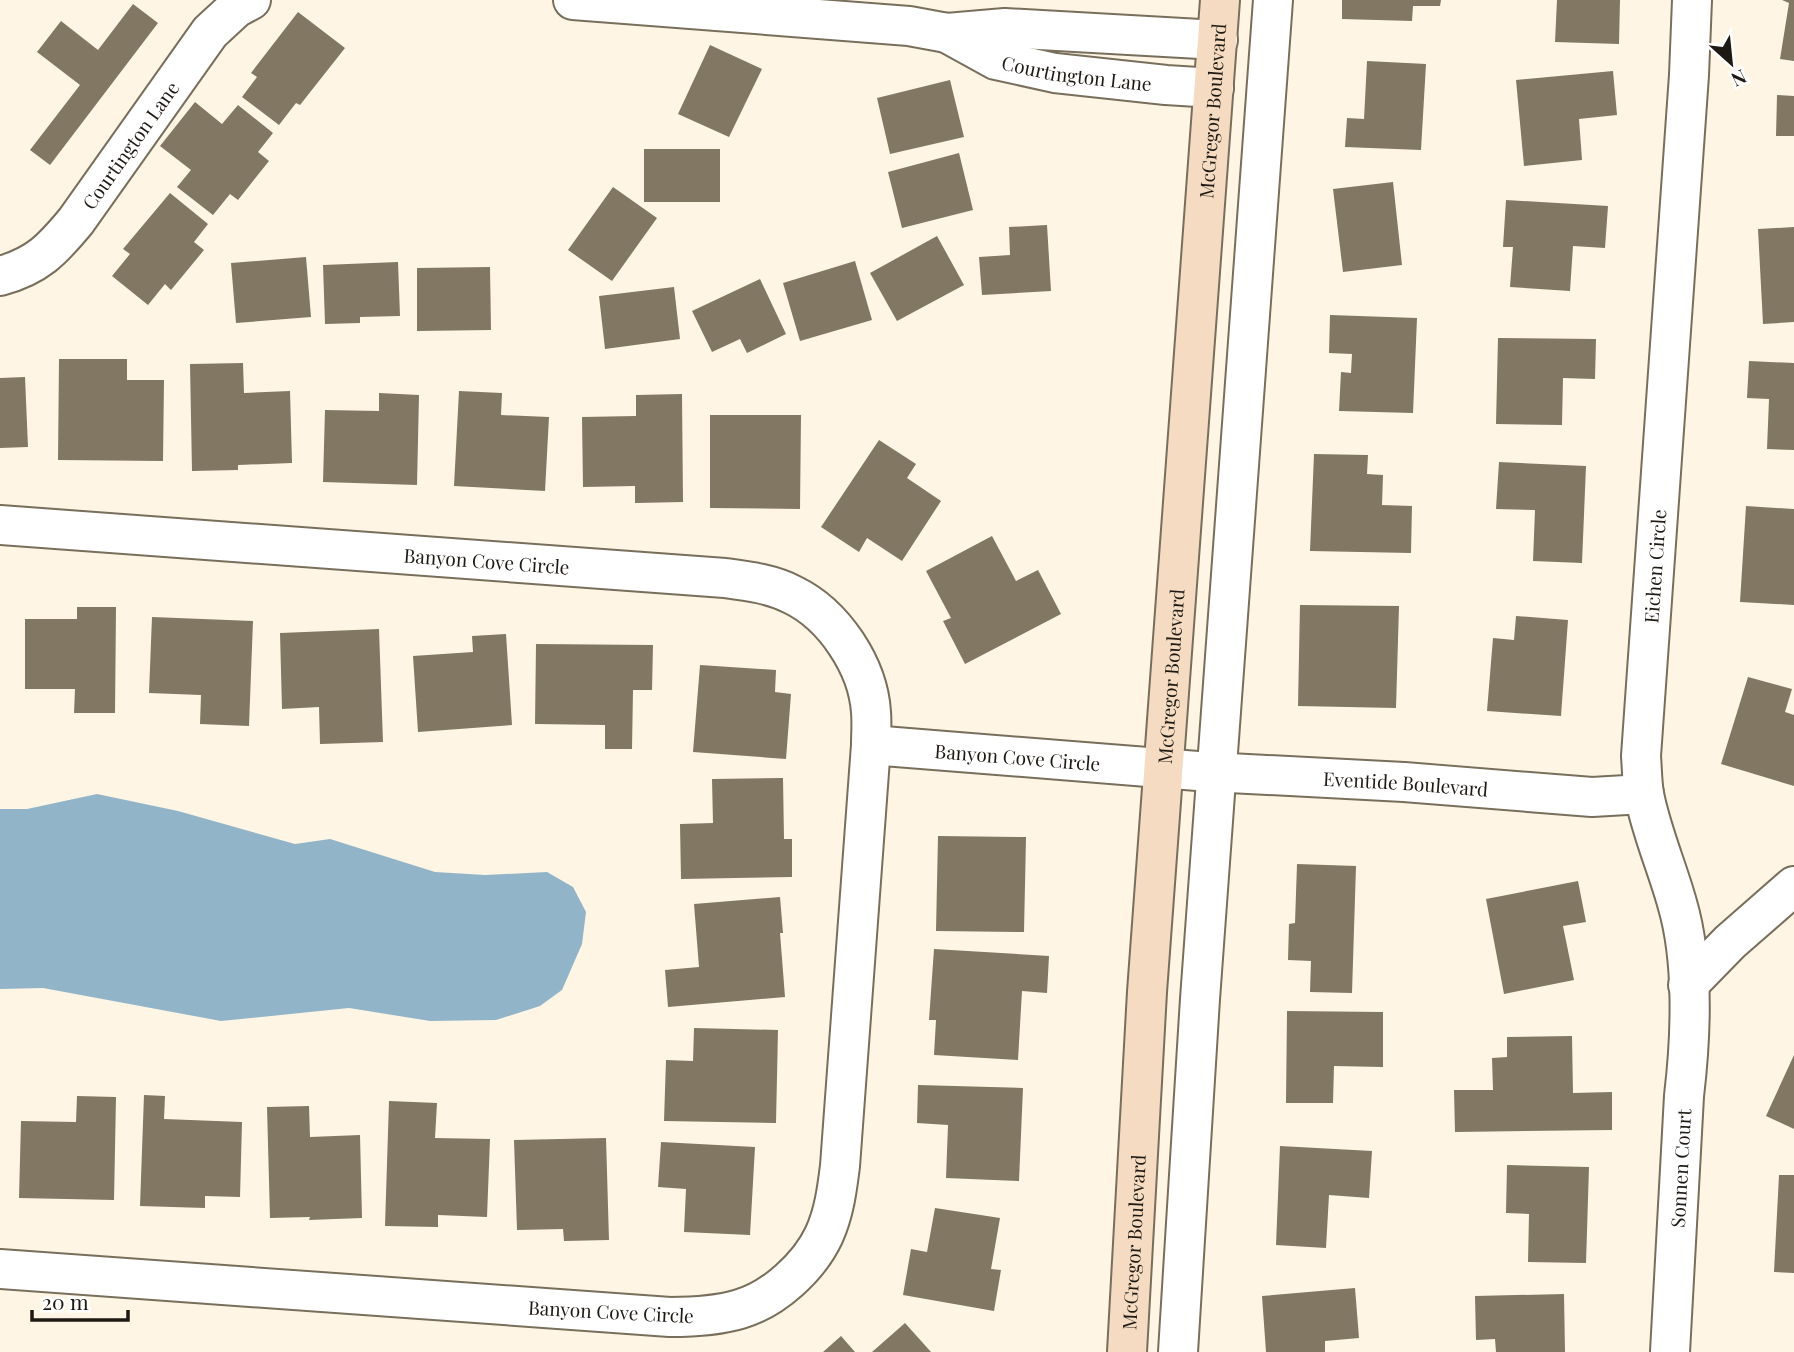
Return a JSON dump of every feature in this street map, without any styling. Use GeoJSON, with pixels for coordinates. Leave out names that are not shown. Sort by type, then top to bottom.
{"type":"FeatureCollection","features":[{"type":"Feature","properties":{"kind":"main road","name":"McGregor Boulevard"},"geometry":{"type":"LineString","coordinates":[[1127,1352],[1147,992],[1166,768],[1220,0]]}},
{"type":"Feature","properties":{"kind":"street","name":"Courtington Lane"},"geometry":{"type":"LineString","coordinates":[[0,276],[23,270],[52,249],[76,221],[210,32],[236,8],[251,0]]}},
{"type":"Feature","properties":{"kind":"street","name":"Courtington Lane"},"geometry":{"type":"LineString","coordinates":[[573,0],[909,26],[947,33],[1005,28],[1217,40]]}},
{"type":"Feature","properties":{"kind":"street"},"geometry":{"type":"LineString","coordinates":[[1178,1352],[1273,0]]}},
{"type":"Feature","properties":{"kind":"street","name":"Eichen Circle"},"geometry":{"type":"LineString","coordinates":[[1688,985],[1678,904],[1644,794],[1641,756],[1692,0]]}},
{"type":"Feature","properties":{"kind":"street","name":"Courtington Lane"},"geometry":{"type":"LineString","coordinates":[[947,33],[996,60],[1031,68],[1152,84],[1214,88]]}},
{"type":"Feature","properties":{"kind":"street","name":"Banyon Cove Circle"},"geometry":{"type":"LineString","coordinates":[[0,525],[758,582],[794,595],[823,615],[846,643],[863,677],[871,710],[871,745],[835,1203],[824,1236],[802,1267],[772,1293],[742,1309],[704,1317],[670,1317],[0,1269]]}},
{"type":"Feature","properties":{"kind":"street","name":"Banyon Cove Circle"},"geometry":{"type":"LineString","coordinates":[[871,745],[1166,768]]}},
{"type":"Feature","properties":{"kind":"street","name":"Eventide Boulevard"},"geometry":{"type":"LineString","coordinates":[[1166,768],[1418,783],[1592,797],[1644,794]]}},
{"type":"Feature","properties":{"kind":"street"},"geometry":{"type":"LineString","coordinates":[[1688,985],[1730,942],[1794,886]]}},
{"type":"Feature","properties":{"kind":"street","name":"Sonnen Court"},"geometry":{"type":"LineString","coordinates":[[1670,1352],[1688,1059],[1688,985]]}},
{"type":"Feature","properties":{"kind":"water"},"geometry":{"type":"Polygon","coordinates":[[[97,794],[178,811],[295,844],[330,839],[435,872],[485,875],[547,872],[573,887],[586,912],[582,944],[562,990],[540,1006],[496,1020],[430,1021],[349,1008],[221,1021],[43,988],[0,989],[0,809],[27,809],[97,794]]]}},
{"type":"Feature","properties":{"kind":"building"},"geometry":{"type":"Polygon","coordinates":[[[1342,0],[1441,0],[1440,6],[1413,6],[1412,21],[1342,19],[1342,0]]]}},
{"type":"Feature","properties":{"kind":"building"},"geometry":{"type":"Polygon","coordinates":[[[1557,0],[1620,0],[1619,44],[1555,42],[1557,0]]]}},
{"type":"Feature","properties":{"kind":"building"},"geometry":{"type":"Polygon","coordinates":[[[1782,0],[1794,0],[1794,61],[1780,59],[1789,3],[1782,0]]]}},
{"type":"Feature","properties":{"kind":"building"},"geometry":{"type":"Polygon","coordinates":[[[133,4],[158,23],[50,165],[30,150],[80,85],[37,52],[61,21],[98,50],[133,4]]]}},
{"type":"Feature","properties":{"kind":"building"},"geometry":{"type":"Polygon","coordinates":[[[298,12],[345,48],[300,105],[296,103],[279,125],[242,97],[257,77],[251,73],[298,12]]]}},
{"type":"Feature","properties":{"kind":"building"},"geometry":{"type":"Polygon","coordinates":[[[710,45],[762,69],[729,137],[678,114],[710,45]]]}},
{"type":"Feature","properties":{"kind":"building"},"geometry":{"type":"Polygon","coordinates":[[[1367,61],[1426,64],[1421,150],[1345,147],[1347,118],[1364,119],[1367,61]]]}},
{"type":"Feature","properties":{"kind":"building"},"geometry":{"type":"Polygon","coordinates":[[[1613,71],[1617,115],[1579,119],[1582,160],[1524,166],[1516,80],[1613,71]]]}},
{"type":"Feature","properties":{"kind":"building"},"geometry":{"type":"Polygon","coordinates":[[[950,80],[964,137],[890,154],[877,98],[950,80]]]}},
{"type":"Feature","properties":{"kind":"building"},"geometry":{"type":"Polygon","coordinates":[[[1777,95],[1794,96],[1794,136],[1776,136],[1777,95]]]}},
{"type":"Feature","properties":{"kind":"building"},"geometry":{"type":"Polygon","coordinates":[[[195,102],[222,124],[238,105],[273,133],[258,152],[269,161],[238,200],[230,194],[213,215],[177,187],[191,170],[160,146],[195,102]]]}},
{"type":"Feature","properties":{"kind":"building"},"geometry":{"type":"Polygon","coordinates":[[[644,149],[720,149],[720,202],[644,202],[644,149]]]}},
{"type":"Feature","properties":{"kind":"building"},"geometry":{"type":"Polygon","coordinates":[[[959,153],[973,210],[902,228],[888,172],[959,153]]]}},
{"type":"Feature","properties":{"kind":"building"},"geometry":{"type":"Polygon","coordinates":[[[1393,182],[1402,265],[1343,272],[1333,189],[1393,182]]]}},
{"type":"Feature","properties":{"kind":"building"},"geometry":{"type":"Polygon","coordinates":[[[613,187],[657,218],[612,281],[568,250],[613,187]]]}},
{"type":"Feature","properties":{"kind":"building"},"geometry":{"type":"Polygon","coordinates":[[[170,193],[208,224],[194,242],[204,250],[171,290],[165,284],[148,305],[112,276],[130,254],[123,249],[170,193]]]}},
{"type":"Feature","properties":{"kind":"building"},"geometry":{"type":"Polygon","coordinates":[[[1506,200],[1608,206],[1605,248],[1573,246],[1570,291],[1510,287],[1513,247],[1503,247],[1506,200]]]}},
{"type":"Feature","properties":{"kind":"building"},"geometry":{"type":"Polygon","coordinates":[[[1047,225],[1051,291],[982,295],[979,257],[1010,255],[1009,227],[1047,225]]]}},
{"type":"Feature","properties":{"kind":"building"},"geometry":{"type":"Polygon","coordinates":[[[1794,227],[1794,322],[1763,324],[1758,229],[1794,227]]]}},
{"type":"Feature","properties":{"kind":"building"},"geometry":{"type":"Polygon","coordinates":[[[937,236],[964,285],[897,321],[870,273],[937,236]]]}},
{"type":"Feature","properties":{"kind":"building"},"geometry":{"type":"Polygon","coordinates":[[[306,257],[311,317],[236,323],[231,263],[306,257]]]}},
{"type":"Feature","properties":{"kind":"building"},"geometry":{"type":"Polygon","coordinates":[[[855,261],[872,320],[800,341],[783,283],[855,261]]]}},
{"type":"Feature","properties":{"kind":"building"},"geometry":{"type":"Polygon","coordinates":[[[398,262],[400,316],[360,317],[360,323],[325,324],[323,265],[398,262]]]}},
{"type":"Feature","properties":{"kind":"building"},"geometry":{"type":"Polygon","coordinates":[[[490,267],[491,330],[417,331],[417,268],[490,267]]]}},
{"type":"Feature","properties":{"kind":"building"},"geometry":{"type":"Polygon","coordinates":[[[760,279],[786,334],[747,353],[740,339],[712,352],[692,311],[760,279]]]}},
{"type":"Feature","properties":{"kind":"building"},"geometry":{"type":"Polygon","coordinates":[[[674,287],[680,339],[605,349],[599,296],[674,287]]]}},
{"type":"Feature","properties":{"kind":"building"},"geometry":{"type":"Polygon","coordinates":[[[1330,315],[1417,318],[1413,413],[1339,411],[1341,372],[1351,373],[1352,354],[1329,353],[1330,315]]]}},
{"type":"Feature","properties":{"kind":"building"},"geometry":{"type":"Polygon","coordinates":[[[1498,338],[1596,339],[1595,379],[1563,378],[1562,425],[1496,424],[1498,338]]]}},
{"type":"Feature","properties":{"kind":"building"},"geometry":{"type":"Polygon","coordinates":[[[59,359],[127,359],[127,380],[164,380],[163,461],[58,460],[59,359]]]}},
{"type":"Feature","properties":{"kind":"building"},"geometry":{"type":"Polygon","coordinates":[[[1749,361],[1794,363],[1794,450],[1767,449],[1769,399],[1747,398],[1749,361]]]}},
{"type":"Feature","properties":{"kind":"building"},"geometry":{"type":"Polygon","coordinates":[[[243,363],[244,393],[290,391],[292,463],[238,465],[238,470],[192,471],[190,364],[243,363]]]}},
{"type":"Feature","properties":{"kind":"building"},"geometry":{"type":"Polygon","coordinates":[[[25,377],[28,447],[0,448],[0,378],[25,377]]]}},
{"type":"Feature","properties":{"kind":"building"},"geometry":{"type":"Polygon","coordinates":[[[459,391],[502,393],[501,415],[549,417],[545,491],[454,486],[459,391]]]}},
{"type":"Feature","properties":{"kind":"building"},"geometry":{"type":"Polygon","coordinates":[[[379,393],[419,395],[417,485],[323,482],[325,410],[379,411],[379,393]]]}},
{"type":"Feature","properties":{"kind":"building"},"geometry":{"type":"Polygon","coordinates":[[[682,394],[683,502],[635,503],[635,486],[583,487],[582,417],[636,416],[636,395],[682,394]]]}},
{"type":"Feature","properties":{"kind":"building"},"geometry":{"type":"Polygon","coordinates":[[[710,415],[801,415],[800,509],[710,508],[710,415]]]}},
{"type":"Feature","properties":{"kind":"building"},"geometry":{"type":"Polygon","coordinates":[[[879,440],[916,464],[907,478],[941,501],[902,561],[867,538],[859,552],[821,527],[879,440]]]}},
{"type":"Feature","properties":{"kind":"building"},"geometry":{"type":"Polygon","coordinates":[[[1314,454],[1368,455],[1367,474],[1383,475],[1382,505],[1412,506],[1411,553],[1310,551],[1314,454]]]}},
{"type":"Feature","properties":{"kind":"building"},"geometry":{"type":"Polygon","coordinates":[[[1499,462],[1586,466],[1582,563],[1533,561],[1535,510],[1496,509],[1499,462]]]}},
{"type":"Feature","properties":{"kind":"building"},"geometry":{"type":"Polygon","coordinates":[[[1746,506],[1794,509],[1794,605],[1740,602],[1746,506]]]}},
{"type":"Feature","properties":{"kind":"building"},"geometry":{"type":"Polygon","coordinates":[[[992,536],[1016,581],[1038,570],[1061,614],[965,664],[943,621],[951,618],[926,571],[992,536]]]}},
{"type":"Feature","properties":{"kind":"building"},"geometry":{"type":"Polygon","coordinates":[[[1300,605],[1399,606],[1396,708],[1298,706],[1300,605]]]}},
{"type":"Feature","properties":{"kind":"building"},"geometry":{"type":"Polygon","coordinates":[[[77,607],[116,607],[115,713],[74,713],[75,689],[25,689],[25,619],[77,619],[77,607]]]}},
{"type":"Feature","properties":{"kind":"building"},"geometry":{"type":"Polygon","coordinates":[[[1516,616],[1568,620],[1561,716],[1487,711],[1493,638],[1514,640],[1516,616]]]}},
{"type":"Feature","properties":{"kind":"building"},"geometry":{"type":"Polygon","coordinates":[[[152,617],[253,621],[249,726],[200,724],[201,695],[149,693],[152,617]]]}},
{"type":"Feature","properties":{"kind":"building"},"geometry":{"type":"Polygon","coordinates":[[[379,629],[383,742],[320,744],[319,707],[282,709],[280,633],[379,629]]]}},
{"type":"Feature","properties":{"kind":"building"},"geometry":{"type":"Polygon","coordinates":[[[506,634],[512,725],[418,732],[413,656],[473,652],[472,636],[506,634]]]}},
{"type":"Feature","properties":{"kind":"building"},"geometry":{"type":"Polygon","coordinates":[[[536,644],[653,645],[652,690],[633,690],[632,749],[605,749],[605,725],[535,724],[536,644]]]}},
{"type":"Feature","properties":{"kind":"building"},"geometry":{"type":"Polygon","coordinates":[[[700,665],[776,670],[775,692],[791,694],[786,759],[693,752],[700,665]]]}},
{"type":"Feature","properties":{"kind":"building"},"geometry":{"type":"Polygon","coordinates":[[[1748,677],[1792,689],[1785,712],[1794,715],[1794,786],[1721,764],[1748,677]]]}},
{"type":"Feature","properties":{"kind":"building"},"geometry":{"type":"Polygon","coordinates":[[[783,778],[784,839],[792,839],[792,877],[681,879],[680,824],[713,823],[712,779],[783,778]]]}},
{"type":"Feature","properties":{"kind":"building"},"geometry":{"type":"Polygon","coordinates":[[[938,836],[1026,837],[1024,932],[936,931],[938,836]]]}},
{"type":"Feature","properties":{"kind":"building"},"geometry":{"type":"Polygon","coordinates":[[[1297,864],[1356,866],[1352,993],[1310,992],[1311,961],[1288,960],[1289,924],[1295,923],[1297,864]]]}},
{"type":"Feature","properties":{"kind":"building"},"geometry":{"type":"Polygon","coordinates":[[[1578,881],[1586,922],[1563,926],[1574,980],[1504,994],[1486,899],[1578,881]]]}},
{"type":"Feature","properties":{"kind":"building"},"geometry":{"type":"Polygon","coordinates":[[[780,897],[785,997],[668,1007],[665,970],[699,967],[694,904],[780,897]]]}},
{"type":"Feature","properties":{"kind":"building"},"geometry":{"type":"Polygon","coordinates":[[[934,949],[1049,956],[1047,993],[1022,991],[1018,1060],[934,1055],[936,1020],[929,1020],[934,949]]]}},
{"type":"Feature","properties":{"kind":"building"},"geometry":{"type":"Polygon","coordinates":[[[1287,1011],[1383,1012],[1383,1067],[1334,1066],[1333,1103],[1286,1103],[1287,1011]]]}},
{"type":"Feature","properties":{"kind":"building"},"geometry":{"type":"Polygon","coordinates":[[[694,1028],[778,1030],[776,1123],[664,1121],[666,1060],[693,1061],[694,1028]]]}},
{"type":"Feature","properties":{"kind":"building"},"geometry":{"type":"Polygon","coordinates":[[[1572,1036],[1573,1093],[1612,1092],[1612,1130],[1455,1132],[1454,1090],[1493,1090],[1492,1058],[1507,1057],[1507,1037],[1572,1036]]]}},
{"type":"Feature","properties":{"kind":"building"},"geometry":{"type":"Polygon","coordinates":[[[1794,1055],[1794,1129],[1766,1116],[1794,1055]]]}},
{"type":"Feature","properties":{"kind":"building"},"geometry":{"type":"Polygon","coordinates":[[[918,1085],[1023,1088],[1019,1181],[946,1178],[948,1125],[917,1123],[918,1085]]]}},
{"type":"Feature","properties":{"kind":"building"},"geometry":{"type":"Polygon","coordinates":[[[144,1095],[165,1096],[164,1119],[242,1122],[240,1197],[205,1196],[205,1208],[140,1206],[144,1095]]]}},
{"type":"Feature","properties":{"kind":"building"},"geometry":{"type":"Polygon","coordinates":[[[77,1096],[116,1097],[114,1200],[19,1198],[21,1121],[76,1122],[77,1096]]]}},
{"type":"Feature","properties":{"kind":"building"},"geometry":{"type":"Polygon","coordinates":[[[389,1101],[437,1103],[435,1138],[490,1139],[487,1217],[438,1215],[438,1227],[385,1226],[389,1101]]]}},
{"type":"Feature","properties":{"kind":"building"},"geometry":{"type":"Polygon","coordinates":[[[309,1106],[310,1137],[360,1135],[362,1218],[270,1218],[267,1107],[309,1106]]]}},
{"type":"Feature","properties":{"kind":"building"},"geometry":{"type":"Polygon","coordinates":[[[606,1138],[609,1240],[564,1241],[563,1229],[517,1230],[514,1140],[606,1138]]]}},
{"type":"Feature","properties":{"kind":"building"},"geometry":{"type":"Polygon","coordinates":[[[661,1142],[755,1147],[750,1235],[684,1232],[686,1189],[658,1187],[661,1142]]]}},
{"type":"Feature","properties":{"kind":"building"},"geometry":{"type":"Polygon","coordinates":[[[1280,1146],[1372,1151],[1369,1198],[1329,1195],[1326,1248],[1276,1245],[1280,1146]]]}},
{"type":"Feature","properties":{"kind":"building"},"geometry":{"type":"Polygon","coordinates":[[[1507,1165],[1589,1167],[1586,1263],[1528,1262],[1529,1214],[1506,1213],[1507,1165]]]}},
{"type":"Feature","properties":{"kind":"building"},"geometry":{"type":"Polygon","coordinates":[[[1779,1175],[1794,1175],[1794,1273],[1774,1272],[1779,1175]]]}},
{"type":"Feature","properties":{"kind":"building"},"geometry":{"type":"Polygon","coordinates":[[[935,1208],[1000,1218],[991,1269],[1001,1270],[994,1311],[903,1295],[911,1249],[927,1252],[935,1208]]]}},
{"type":"Feature","properties":{"kind":"building"},"geometry":{"type":"Polygon","coordinates":[[[1355,1288],[1359,1338],[1325,1341],[1325,1352],[1266,1352],[1262,1296],[1355,1288]]]}},
{"type":"Feature","properties":{"kind":"building"},"geometry":{"type":"Polygon","coordinates":[[[1564,1294],[1565,1352],[1496,1352],[1495,1339],[1476,1340],[1475,1296],[1564,1294]]]}},
{"type":"Feature","properties":{"kind":"building"},"geometry":{"type":"Polygon","coordinates":[[[905,1323],[931,1352],[872,1352],[905,1323]]]}},
{"type":"Feature","properties":{"kind":"building"},"geometry":{"type":"Polygon","coordinates":[[[841,1336],[855,1352],[823,1352],[841,1336]]]}}]}
